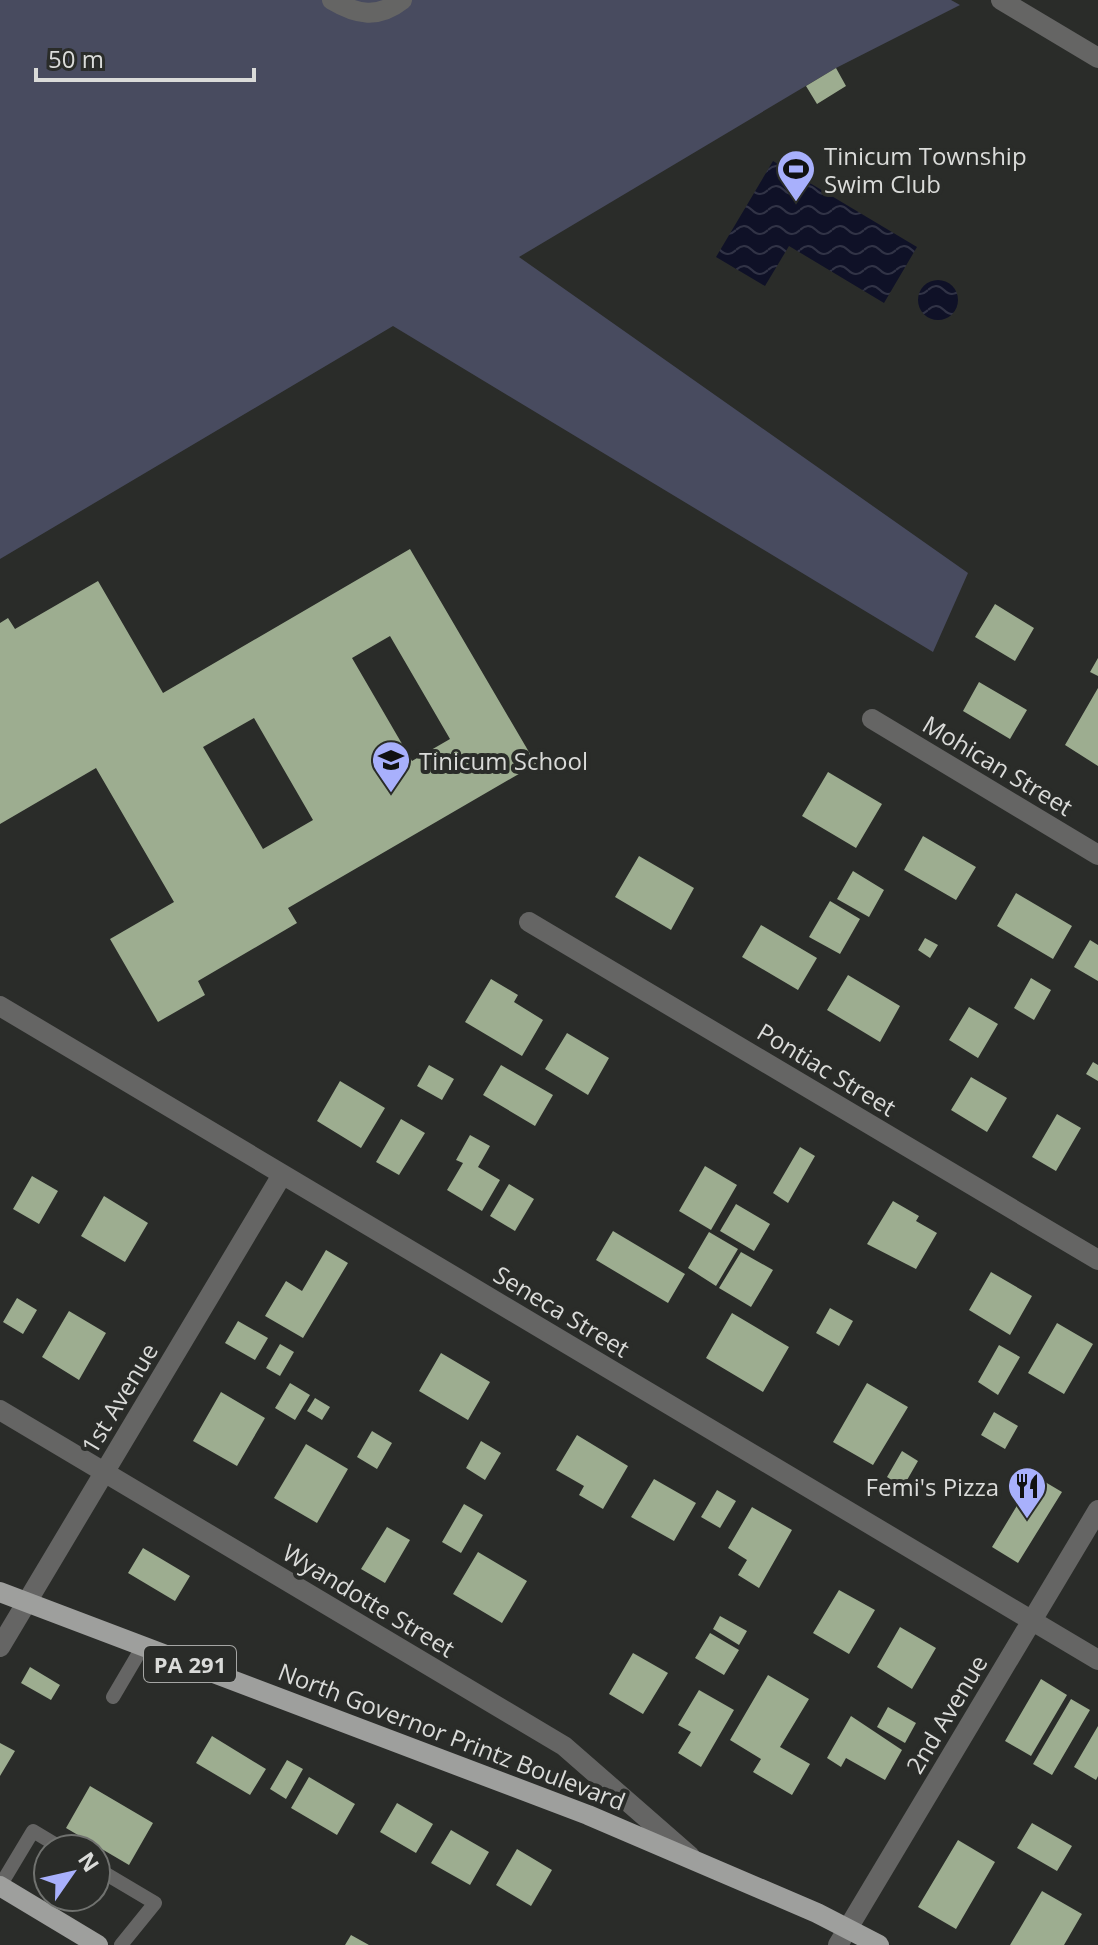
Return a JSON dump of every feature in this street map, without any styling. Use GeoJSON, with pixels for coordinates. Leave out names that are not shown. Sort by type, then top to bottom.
{"type":"FeatureCollection","features":[{"type":"Feature","properties":{"kind":"main road","name":"North Governor Printz Boulevard"},"geometry":{"type":"LineString","coordinates":[[0,1592],[463,1767],[693,1859],[843,1937],[879,1945]]}},
{"type":"Feature","properties":{"kind":"main road"},"geometry":{"type":"LineString","coordinates":[[0,1886],[98,1945]]}},
{"type":"Feature","properties":{"kind":"street"},"geometry":{"type":"LineString","coordinates":[[332,0],[360,14],[371,14],[402,0]]}},
{"type":"Feature","properties":{"kind":"street"},"geometry":{"type":"LineString","coordinates":[[1001,0],[1098,58]]}},
{"type":"Feature","properties":{"kind":"street","name":"Mohican Street"},"geometry":{"type":"LineString","coordinates":[[872,719],[1098,855]]}},
{"type":"Feature","properties":{"kind":"street","name":"Pontiac Street"},"geometry":{"type":"LineString","coordinates":[[529,922],[1098,1260]]}},
{"type":"Feature","properties":{"kind":"street","name":"Seneca Street"},"geometry":{"type":"LineString","coordinates":[[0,1006],[1098,1660]]}},
{"type":"Feature","properties":{"kind":"street","name":"1st Avenue"},"geometry":{"type":"LineString","coordinates":[[0,1647],[282,1175]]}},
{"type":"Feature","properties":{"kind":"street","name":"Wyandotte Street"},"geometry":{"type":"LineString","coordinates":[[0,1410],[564,1746],[693,1859]]}},
{"type":"Feature","properties":{"kind":"street","name":"2nd Avenue"},"geometry":{"type":"LineString","coordinates":[[843,1937],[1098,1510]]}},
{"type":"Feature","properties":{"kind":"lane"},"geometry":{"type":"LineString","coordinates":[[113,1697],[143,1646]]}},
{"type":"Feature","properties":{"kind":"lane"},"geometry":{"type":"LineString","coordinates":[[0,1886],[33,1831],[36,1833]]}},
{"type":"Feature","properties":{"kind":"lane"},"geometry":{"type":"LineString","coordinates":[[112,1877],[155,1903],[138,1920],[121,1945]]}},
{"type":"Feature","properties":{"kind":"shaded area"},"geometry":{"type":"Polygon","coordinates":[[[0,0],[951,0],[960,5],[836,68],[519,257],[968,573],[933,652],[393,326],[0,559],[0,0]]]}},
{"type":"Feature","properties":{"kind":"water","name":"Tinicum Township Swim Club"},"geometry":{"type":"Polygon","coordinates":[[[773,161],[917,247],[884,303],[789,246],[765,286],[716,257],[773,161]]]}},
{"type":"Feature","properties":{"kind":"water"},"geometry":{"type":"Polygon","coordinates":[[[938,280],[952,286],[958,300],[952,314],[938,320],[924,314],[918,300],[924,286],[938,280]]]}},
{"type":"Feature","properties":{"kind":"building"},"geometry":{"type":"Polygon","coordinates":[[[836,68],[846,86],[817,104],[806,86],[836,68]]]}},
{"type":"Feature","properties":{"kind":"building","name":"Tinicum School"},"geometry":{"type":"Polygon","coordinates":[[[410,549],[536,764],[288,908],[297,923],[198,981],[205,995],[158,1022],[110,939],[174,902],[96,768],[0,824],[0,623],[8,618],[15,629],[98,581],[163,693],[410,549]],[[390,636],[352,658],[412,761],[450,739],[390,636]],[[254,718],[203,747],[263,849],[313,820],[254,718]]]}},
{"type":"Feature","properties":{"kind":"building"},"geometry":{"type":"Polygon","coordinates":[[[995,604],[1034,628],[1015,661],[975,637],[995,604]]]}},
{"type":"Feature","properties":{"kind":"building"},"geometry":{"type":"Polygon","coordinates":[[[1098,658],[1098,676],[1090,672],[1098,658]]]}},
{"type":"Feature","properties":{"kind":"building"},"geometry":{"type":"Polygon","coordinates":[[[979,682],[1027,710],[1010,739],[963,711],[979,682]]]}},
{"type":"Feature","properties":{"kind":"building"},"geometry":{"type":"Polygon","coordinates":[[[1098,688],[1098,766],[1065,745],[1098,688]]]}},
{"type":"Feature","properties":{"kind":"building"},"geometry":{"type":"Polygon","coordinates":[[[828,772],[882,804],[856,848],[802,816],[828,772]]]}},
{"type":"Feature","properties":{"kind":"building"},"geometry":{"type":"Polygon","coordinates":[[[923,836],[976,867],[956,900],[904,870],[923,836]]]}},
{"type":"Feature","properties":{"kind":"building"},"geometry":{"type":"Polygon","coordinates":[[[639,856],[694,888],[671,930],[615,897],[639,856]]]}},
{"type":"Feature","properties":{"kind":"building"},"geometry":{"type":"Polygon","coordinates":[[[853,871],[884,890],[869,917],[837,899],[853,871]]]}},
{"type":"Feature","properties":{"kind":"building"},"geometry":{"type":"Polygon","coordinates":[[[1016,893],[1072,926],[1053,959],[997,926],[1016,893]]]}},
{"type":"Feature","properties":{"kind":"building"},"geometry":{"type":"Polygon","coordinates":[[[830,901],[860,919],[840,954],[809,937],[830,901]]]}},
{"type":"Feature","properties":{"kind":"building"},"geometry":{"type":"Polygon","coordinates":[[[761,925],[817,958],[798,990],[742,957],[761,925]]]}},
{"type":"Feature","properties":{"kind":"building"},"geometry":{"type":"Polygon","coordinates":[[[925,938],[938,945],[930,958],[918,950],[925,938]]]}},
{"type":"Feature","properties":{"kind":"building"},"geometry":{"type":"Polygon","coordinates":[[[1090,940],[1098,945],[1098,981],[1074,967],[1090,940]]]}},
{"type":"Feature","properties":{"kind":"building"},"geometry":{"type":"Polygon","coordinates":[[[848,975],[900,1006],[880,1042],[827,1010],[848,975]]]}},
{"type":"Feature","properties":{"kind":"building"},"geometry":{"type":"Polygon","coordinates":[[[1031,978],[1051,990],[1034,1020],[1014,1008],[1031,978]]]}},
{"type":"Feature","properties":{"kind":"building"},"geometry":{"type":"Polygon","coordinates":[[[491,979],[518,995],[514,1002],[543,1020],[522,1056],[465,1022],[491,979]]]}},
{"type":"Feature","properties":{"kind":"building"},"geometry":{"type":"Polygon","coordinates":[[[969,1007],[998,1024],[978,1058],[949,1040],[969,1007]]]}},
{"type":"Feature","properties":{"kind":"building"},"geometry":{"type":"Polygon","coordinates":[[[567,1033],[609,1058],[588,1095],[545,1069],[567,1033]]]}},
{"type":"Feature","properties":{"kind":"building"},"geometry":{"type":"Polygon","coordinates":[[[1093,1062],[1098,1065],[1098,1081],[1086,1074],[1093,1062]]]}},
{"type":"Feature","properties":{"kind":"building"},"geometry":{"type":"Polygon","coordinates":[[[429,1065],[454,1079],[442,1100],[417,1086],[429,1065]]]}},
{"type":"Feature","properties":{"kind":"building"},"geometry":{"type":"Polygon","coordinates":[[[501,1065],[553,1095],[535,1126],[483,1095],[501,1065]]]}},
{"type":"Feature","properties":{"kind":"building"},"geometry":{"type":"Polygon","coordinates":[[[971,1077],[1007,1098],[987,1132],[951,1110],[971,1077]]]}},
{"type":"Feature","properties":{"kind":"building"},"geometry":{"type":"Polygon","coordinates":[[[340,1081],[385,1108],[361,1148],[317,1121],[340,1081]]]}},
{"type":"Feature","properties":{"kind":"building"},"geometry":{"type":"Polygon","coordinates":[[[1057,1114],[1081,1128],[1056,1171],[1032,1157],[1057,1114]]]}},
{"type":"Feature","properties":{"kind":"building"},"geometry":{"type":"Polygon","coordinates":[[[401,1119],[425,1133],[399,1175],[376,1162],[401,1119]]]}},
{"type":"Feature","properties":{"kind":"building"},"geometry":{"type":"Polygon","coordinates":[[[470,1135],[490,1146],[478,1167],[500,1180],[482,1211],[447,1190],[463,1163],[456,1160],[470,1135]]]}},
{"type":"Feature","properties":{"kind":"building"},"geometry":{"type":"Polygon","coordinates":[[[800,1147],[815,1156],[788,1203],[773,1193],[800,1147]]]}},
{"type":"Feature","properties":{"kind":"building"},"geometry":{"type":"Polygon","coordinates":[[[705,1166],[737,1185],[711,1230],[679,1211],[705,1166]]]}},
{"type":"Feature","properties":{"kind":"building"},"geometry":{"type":"Polygon","coordinates":[[[32,1176],[58,1191],[39,1224],[13,1209],[32,1176]]]}},
{"type":"Feature","properties":{"kind":"building"},"geometry":{"type":"Polygon","coordinates":[[[509,1184],[534,1199],[515,1231],[490,1216],[509,1184]]]}},
{"type":"Feature","properties":{"kind":"building"},"geometry":{"type":"Polygon","coordinates":[[[104,1196],[148,1223],[125,1262],[81,1236],[104,1196]]]}},
{"type":"Feature","properties":{"kind":"building"},"geometry":{"type":"Polygon","coordinates":[[[893,1201],[919,1216],[916,1221],[937,1233],[916,1269],[867,1244],[893,1201]]]}},
{"type":"Feature","properties":{"kind":"building"},"geometry":{"type":"Polygon","coordinates":[[[736,1204],[770,1224],[754,1251],[720,1231],[736,1204]]]}},
{"type":"Feature","properties":{"kind":"building"},"geometry":{"type":"Polygon","coordinates":[[[613,1231],[685,1274],[668,1303],[596,1260],[613,1231]]]}},
{"type":"Feature","properties":{"kind":"building"},"geometry":{"type":"Polygon","coordinates":[[[709,1232],[738,1249],[716,1286],[688,1268],[709,1232]]]}},
{"type":"Feature","properties":{"kind":"building"},"geometry":{"type":"Polygon","coordinates":[[[326,1250],[348,1263],[303,1338],[265,1316],[286,1281],[302,1291],[326,1250]]]}},
{"type":"Feature","properties":{"kind":"building"},"geometry":{"type":"Polygon","coordinates":[[[741,1252],[773,1270],[751,1307],[719,1288],[741,1252]]]}},
{"type":"Feature","properties":{"kind":"building"},"geometry":{"type":"Polygon","coordinates":[[[991,1272],[1032,1296],[1010,1335],[969,1310],[991,1272]]]}},
{"type":"Feature","properties":{"kind":"building"},"geometry":{"type":"Polygon","coordinates":[[[17,1298],[37,1310],[23,1334],[3,1322],[17,1298]]]}},
{"type":"Feature","properties":{"kind":"building"},"geometry":{"type":"Polygon","coordinates":[[[830,1308],[853,1321],[839,1346],[816,1333],[830,1308]]]}},
{"type":"Feature","properties":{"kind":"building"},"geometry":{"type":"Polygon","coordinates":[[[69,1311],[106,1333],[79,1380],[42,1357],[69,1311]]]}},
{"type":"Feature","properties":{"kind":"building"},"geometry":{"type":"Polygon","coordinates":[[[732,1313],[789,1347],[763,1392],[706,1358],[732,1313]]]}},
{"type":"Feature","properties":{"kind":"building"},"geometry":{"type":"Polygon","coordinates":[[[238,1321],[268,1338],[255,1360],[225,1343],[238,1321]]]}},
{"type":"Feature","properties":{"kind":"building"},"geometry":{"type":"Polygon","coordinates":[[[1057,1323],[1093,1344],[1064,1394],[1028,1373],[1057,1323]]]}},
{"type":"Feature","properties":{"kind":"building"},"geometry":{"type":"Polygon","coordinates":[[[280,1344],[294,1352],[280,1376],[266,1368],[280,1344]]]}},
{"type":"Feature","properties":{"kind":"building"},"geometry":{"type":"Polygon","coordinates":[[[999,1345],[1020,1357],[998,1395],[978,1382],[999,1345]]]}},
{"type":"Feature","properties":{"kind":"building"},"geometry":{"type":"Polygon","coordinates":[[[441,1353],[490,1382],[468,1420],[419,1391],[441,1353]]]}},
{"type":"Feature","properties":{"kind":"building"},"geometry":{"type":"Polygon","coordinates":[[[290,1383],[310,1395],[295,1420],[275,1408],[290,1383]]]}},
{"type":"Feature","properties":{"kind":"building"},"geometry":{"type":"Polygon","coordinates":[[[867,1383],[908,1407],[873,1465],[833,1442],[867,1383]]]}},
{"type":"Feature","properties":{"kind":"building"},"geometry":{"type":"Polygon","coordinates":[[[221,1392],[265,1418],[237,1466],[193,1441],[221,1392]]]}},
{"type":"Feature","properties":{"kind":"building"},"geometry":{"type":"Polygon","coordinates":[[[315,1398],[330,1407],[322,1420],[307,1411],[315,1398]]]}},
{"type":"Feature","properties":{"kind":"building"},"geometry":{"type":"Polygon","coordinates":[[[994,1412],[1018,1426],[1005,1449],[981,1435],[994,1412]]]}},
{"type":"Feature","properties":{"kind":"building"},"geometry":{"type":"Polygon","coordinates":[[[372,1431],[392,1443],[377,1469],[357,1457],[372,1431]]]}},
{"type":"Feature","properties":{"kind":"building"},"geometry":{"type":"Polygon","coordinates":[[[577,1435],[628,1466],[603,1509],[579,1495],[584,1486],[556,1470],[577,1435]]]}},
{"type":"Feature","properties":{"kind":"building"},"geometry":{"type":"Polygon","coordinates":[[[481,1441],[501,1453],[485,1480],[466,1468],[481,1441]]]}},
{"type":"Feature","properties":{"kind":"building"},"geometry":{"type":"Polygon","coordinates":[[[306,1444],[348,1469],[317,1523],[274,1498],[306,1444]]]}},
{"type":"Feature","properties":{"kind":"building"},"geometry":{"type":"Polygon","coordinates":[[[902,1451],[918,1461],[903,1487],[887,1477],[902,1451]]]}},
{"type":"Feature","properties":{"kind":"building","name":"Femi's Pizza"},"geometry":{"type":"Polygon","coordinates":[[[1035,1476],[1062,1492],[1018,1563],[992,1547],[1035,1476]]]}},
{"type":"Feature","properties":{"kind":"building"},"geometry":{"type":"Polygon","coordinates":[[[654,1479],[696,1503],[674,1541],[631,1517],[654,1479]]]}},
{"type":"Feature","properties":{"kind":"building"},"geometry":{"type":"Polygon","coordinates":[[[717,1490],[736,1501],[720,1528],[701,1517],[717,1490]]]}},
{"type":"Feature","properties":{"kind":"building"},"geometry":{"type":"Polygon","coordinates":[[[464,1504],[483,1515],[461,1553],[442,1542],[464,1504]]]}},
{"type":"Feature","properties":{"kind":"building"},"geometry":{"type":"Polygon","coordinates":[[[752,1507],[792,1530],[759,1588],[738,1575],[747,1560],[728,1548],[752,1507]]]}},
{"type":"Feature","properties":{"kind":"building"},"geometry":{"type":"Polygon","coordinates":[[[387,1527],[410,1540],[385,1583],[361,1569],[387,1527]]]}},
{"type":"Feature","properties":{"kind":"building"},"geometry":{"type":"Polygon","coordinates":[[[143,1548],[190,1576],[175,1601],[128,1573],[143,1548]]]}},
{"type":"Feature","properties":{"kind":"building"},"geometry":{"type":"Polygon","coordinates":[[[478,1552],[527,1581],[502,1623],[453,1594],[478,1552]]]}},
{"type":"Feature","properties":{"kind":"building"},"geometry":{"type":"Polygon","coordinates":[[[839,1590],[875,1610],[849,1654],[813,1633],[839,1590]]]}},
{"type":"Feature","properties":{"kind":"building"},"geometry":{"type":"Polygon","coordinates":[[[720,1616],[747,1631],[739,1645],[713,1629],[720,1616]]]}},
{"type":"Feature","properties":{"kind":"building"},"geometry":{"type":"Polygon","coordinates":[[[900,1627],[936,1648],[912,1689],[877,1667],[900,1627]]]}},
{"type":"Feature","properties":{"kind":"building"},"geometry":{"type":"Polygon","coordinates":[[[710,1633],[739,1650],[724,1675],[695,1658],[710,1633]]]}},
{"type":"Feature","properties":{"kind":"building"},"geometry":{"type":"Polygon","coordinates":[[[633,1653],[668,1673],[643,1714],[609,1694],[633,1653]]]}},
{"type":"Feature","properties":{"kind":"building"},"geometry":{"type":"Polygon","coordinates":[[[30,1667],[60,1685],[51,1700],[21,1683],[30,1667]]]}},
{"type":"Feature","properties":{"kind":"building"},"geometry":{"type":"Polygon","coordinates":[[[768,1675],[809,1699],[780,1747],[810,1764],[792,1795],[753,1772],[761,1759],[730,1740],[768,1675]]]}},
{"type":"Feature","properties":{"kind":"building"},"geometry":{"type":"Polygon","coordinates":[[[1041,1679],[1067,1695],[1031,1756],[1005,1741],[1041,1679]]]}},
{"type":"Feature","properties":{"kind":"building"},"geometry":{"type":"Polygon","coordinates":[[[699,1690],[734,1710],[701,1767],[678,1753],[691,1732],[678,1725],[699,1690]]]}},
{"type":"Feature","properties":{"kind":"building"},"geometry":{"type":"Polygon","coordinates":[[[1071,1699],[1090,1710],[1052,1775],[1033,1764],[1071,1699]]]}},
{"type":"Feature","properties":{"kind":"building"},"geometry":{"type":"Polygon","coordinates":[[[888,1707],[916,1723],[905,1743],[877,1727],[888,1707]]]}},
{"type":"Feature","properties":{"kind":"building"},"geometry":{"type":"Polygon","coordinates":[[[851,1716],[902,1750],[885,1780],[846,1758],[841,1767],[827,1758],[851,1716]]]}},
{"type":"Feature","properties":{"kind":"building"},"geometry":{"type":"Polygon","coordinates":[[[1098,1726],[1098,1776],[1096,1780],[1074,1767],[1098,1726]]]}},
{"type":"Feature","properties":{"kind":"building"},"geometry":{"type":"Polygon","coordinates":[[[212,1736],[266,1769],[250,1795],[196,1763],[212,1736]]]}},
{"type":"Feature","properties":{"kind":"building"},"geometry":{"type":"Polygon","coordinates":[[[0,1743],[15,1751],[0,1776],[0,1743]]]}},
{"type":"Feature","properties":{"kind":"building"},"geometry":{"type":"Polygon","coordinates":[[[287,1760],[303,1769],[286,1799],[270,1789],[287,1760]]]}},
{"type":"Feature","properties":{"kind":"building"},"geometry":{"type":"Polygon","coordinates":[[[309,1777],[355,1804],[337,1835],[291,1808],[309,1777]]]}},
{"type":"Feature","properties":{"kind":"building"},"geometry":{"type":"Polygon","coordinates":[[[90,1786],[153,1823],[129,1865],[112,1855],[112,1833],[75,1833],[66,1828],[90,1786]]]}},
{"type":"Feature","properties":{"kind":"building"},"geometry":{"type":"Polygon","coordinates":[[[397,1803],[433,1824],[416,1853],[380,1832],[397,1803]]]}},
{"type":"Feature","properties":{"kind":"building"},"geometry":{"type":"Polygon","coordinates":[[[1032,1823],[1072,1846],[1057,1871],[1017,1848],[1032,1823]]]}},
{"type":"Feature","properties":{"kind":"building"},"geometry":{"type":"Polygon","coordinates":[[[451,1830],[489,1852],[470,1885],[431,1863],[451,1830]]]}},
{"type":"Feature","properties":{"kind":"building"},"geometry":{"type":"Polygon","coordinates":[[[958,1840],[995,1862],[956,1929],[918,1907],[958,1840]]]}},
{"type":"Feature","properties":{"kind":"building"},"geometry":{"type":"Polygon","coordinates":[[[517,1849],[552,1870],[531,1906],[496,1885],[517,1849]]]}},
{"type":"Feature","properties":{"kind":"building"},"geometry":{"type":"Polygon","coordinates":[[[1042,1891],[1082,1914],[1064,1945],[1010,1945],[1042,1891]]]}},
{"type":"Feature","properties":{"kind":"building"},"geometry":{"type":"Polygon","coordinates":[[[351,1935],[369,1945],[345,1945],[351,1935]]]}},
{"type":"Feature","properties":{"kind":"place","name":"Tinicum Township Swim Club"},"geometry":{"type":"Point","coordinates":[796,203]}},
{"type":"Feature","properties":{"kind":"place","name":"Tinicum School"},"geometry":{"type":"Point","coordinates":[391,794]}},
{"type":"Feature","properties":{"kind":"place","name":"Femi's Pizza"},"geometry":{"type":"Point","coordinates":[1027,1520]}}]}
